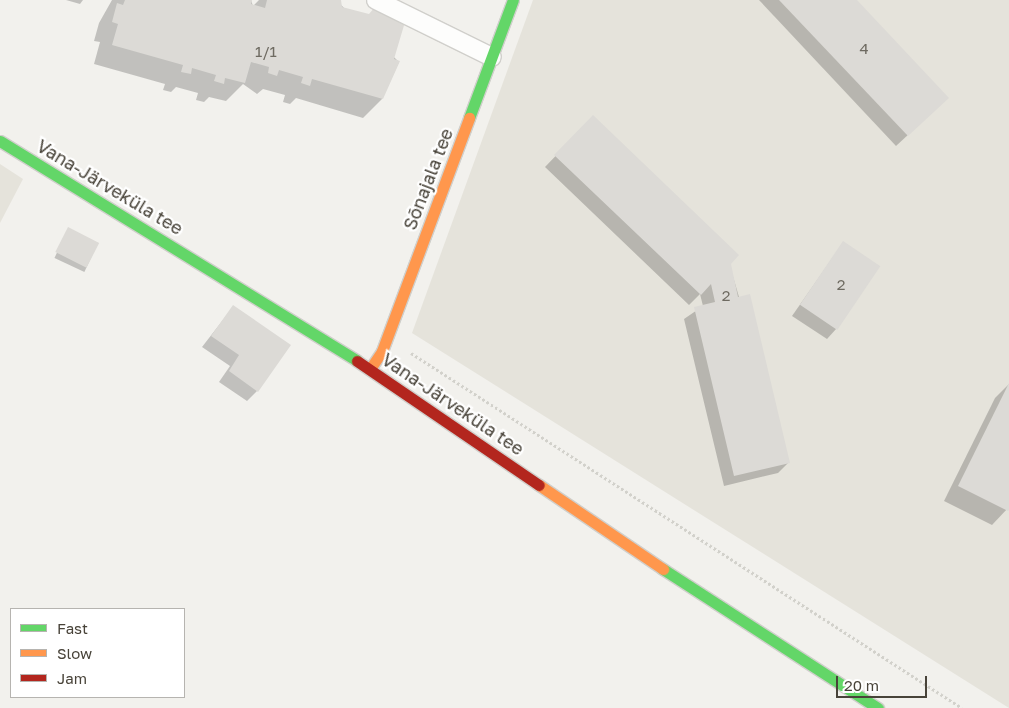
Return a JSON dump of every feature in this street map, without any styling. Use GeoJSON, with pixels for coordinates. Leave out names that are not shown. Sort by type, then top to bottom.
{"type":"FeatureCollection","features":[{"type":"Feature","properties":{"kind":"street","name":"Sõnajala tee"},"geometry":{"type":"LineString","coordinates":[[370,369],[386,340],[513,0]]}},
{"type":"Feature","properties":{"kind":"street","name":"Vana-Järveküla tee"},"geometry":{"type":"LineString","coordinates":[[0,141],[370,369],[651,561],[878,708]]}},
{"type":"Feature","properties":{"kind":"lane"},"geometry":{"type":"LineString","coordinates":[[376,0],[492,57]]}},
{"type":"Feature","properties":{"kind":"path"},"geometry":{"type":"LineString","coordinates":[[386,340],[962,708]]}},
{"type":"Feature","properties":{"kind":"shaded area"},"geometry":{"type":"Polygon","coordinates":[[[533,0],[1009,0],[1009,708],[412,333],[533,0]]]}},
{"type":"Feature","properties":{"kind":"shaded area"},"geometry":{"type":"Polygon","coordinates":[[[0,164],[23,179],[0,223],[0,164]]]}},
{"type":"Feature","properties":{"kind":"building"},"geometry":{"type":"Polygon","coordinates":[[[125,0],[252,0],[251,4],[265,8],[267,0],[341,0],[342,7],[369,14],[375,7],[405,22],[394,59],[400,61],[383,99],[312,79],[310,86],[301,83],[303,77],[279,70],[277,76],[268,73],[269,67],[251,62],[245,83],[225,78],[224,84],[214,81],[216,75],[192,68],[191,74],[181,72],[183,65],[112,45],[118,24],[112,22],[117,3],[123,5],[125,0]]]}},
{"type":"Feature","properties":{"kind":"building"},"geometry":{"type":"Polygon","coordinates":[[[779,0],[857,0],[949,98],[908,136],[779,0]]]}},
{"type":"Feature","properties":{"kind":"building"},"geometry":{"type":"Polygon","coordinates":[[[593,115],[739,255],[731,264],[738,297],[750,294],[790,463],[734,476],[694,307],[715,302],[711,284],[701,295],[554,155],[593,115]]]}},
{"type":"Feature","properties":{"kind":"building"},"geometry":{"type":"Polygon","coordinates":[[[68,227],[99,243],[86,268],[55,252],[68,227]]]}},
{"type":"Feature","properties":{"kind":"building"},"geometry":{"type":"Polygon","coordinates":[[[843,241],[880,266],[837,330],[800,305],[843,241]]]}},
{"type":"Feature","properties":{"kind":"building"},"geometry":{"type":"Polygon","coordinates":[[[233,305],[291,345],[258,392],[229,371],[239,355],[211,336],[233,305]]]}},
{"type":"Feature","properties":{"kind":"building"},"geometry":{"type":"Polygon","coordinates":[[[1009,383],[1009,510],[1008,511],[958,486],[1009,383]]]}},
{"type":"Feature","properties":{"kind":"traffic: fast"},"geometry":{"type":"LineString","coordinates":[[469,118],[513,0]]}},
{"type":"Feature","properties":{"kind":"traffic: fast"},"geometry":{"type":"LineString","coordinates":[[0,141],[357,361]]}},
{"type":"Feature","properties":{"kind":"traffic: fast"},"geometry":{"type":"LineString","coordinates":[[663,569],[878,708]]}},
{"type":"Feature","properties":{"kind":"traffic: slow"},"geometry":{"type":"LineString","coordinates":[[370,369],[382,351],[469,118]]}},
{"type":"Feature","properties":{"kind":"traffic: slow"},"geometry":{"type":"LineString","coordinates":[[539,485],[663,569]]}},
{"type":"Feature","properties":{"kind":"traffic: jam"},"geometry":{"type":"LineString","coordinates":[[357,361],[539,485]]}}]}
